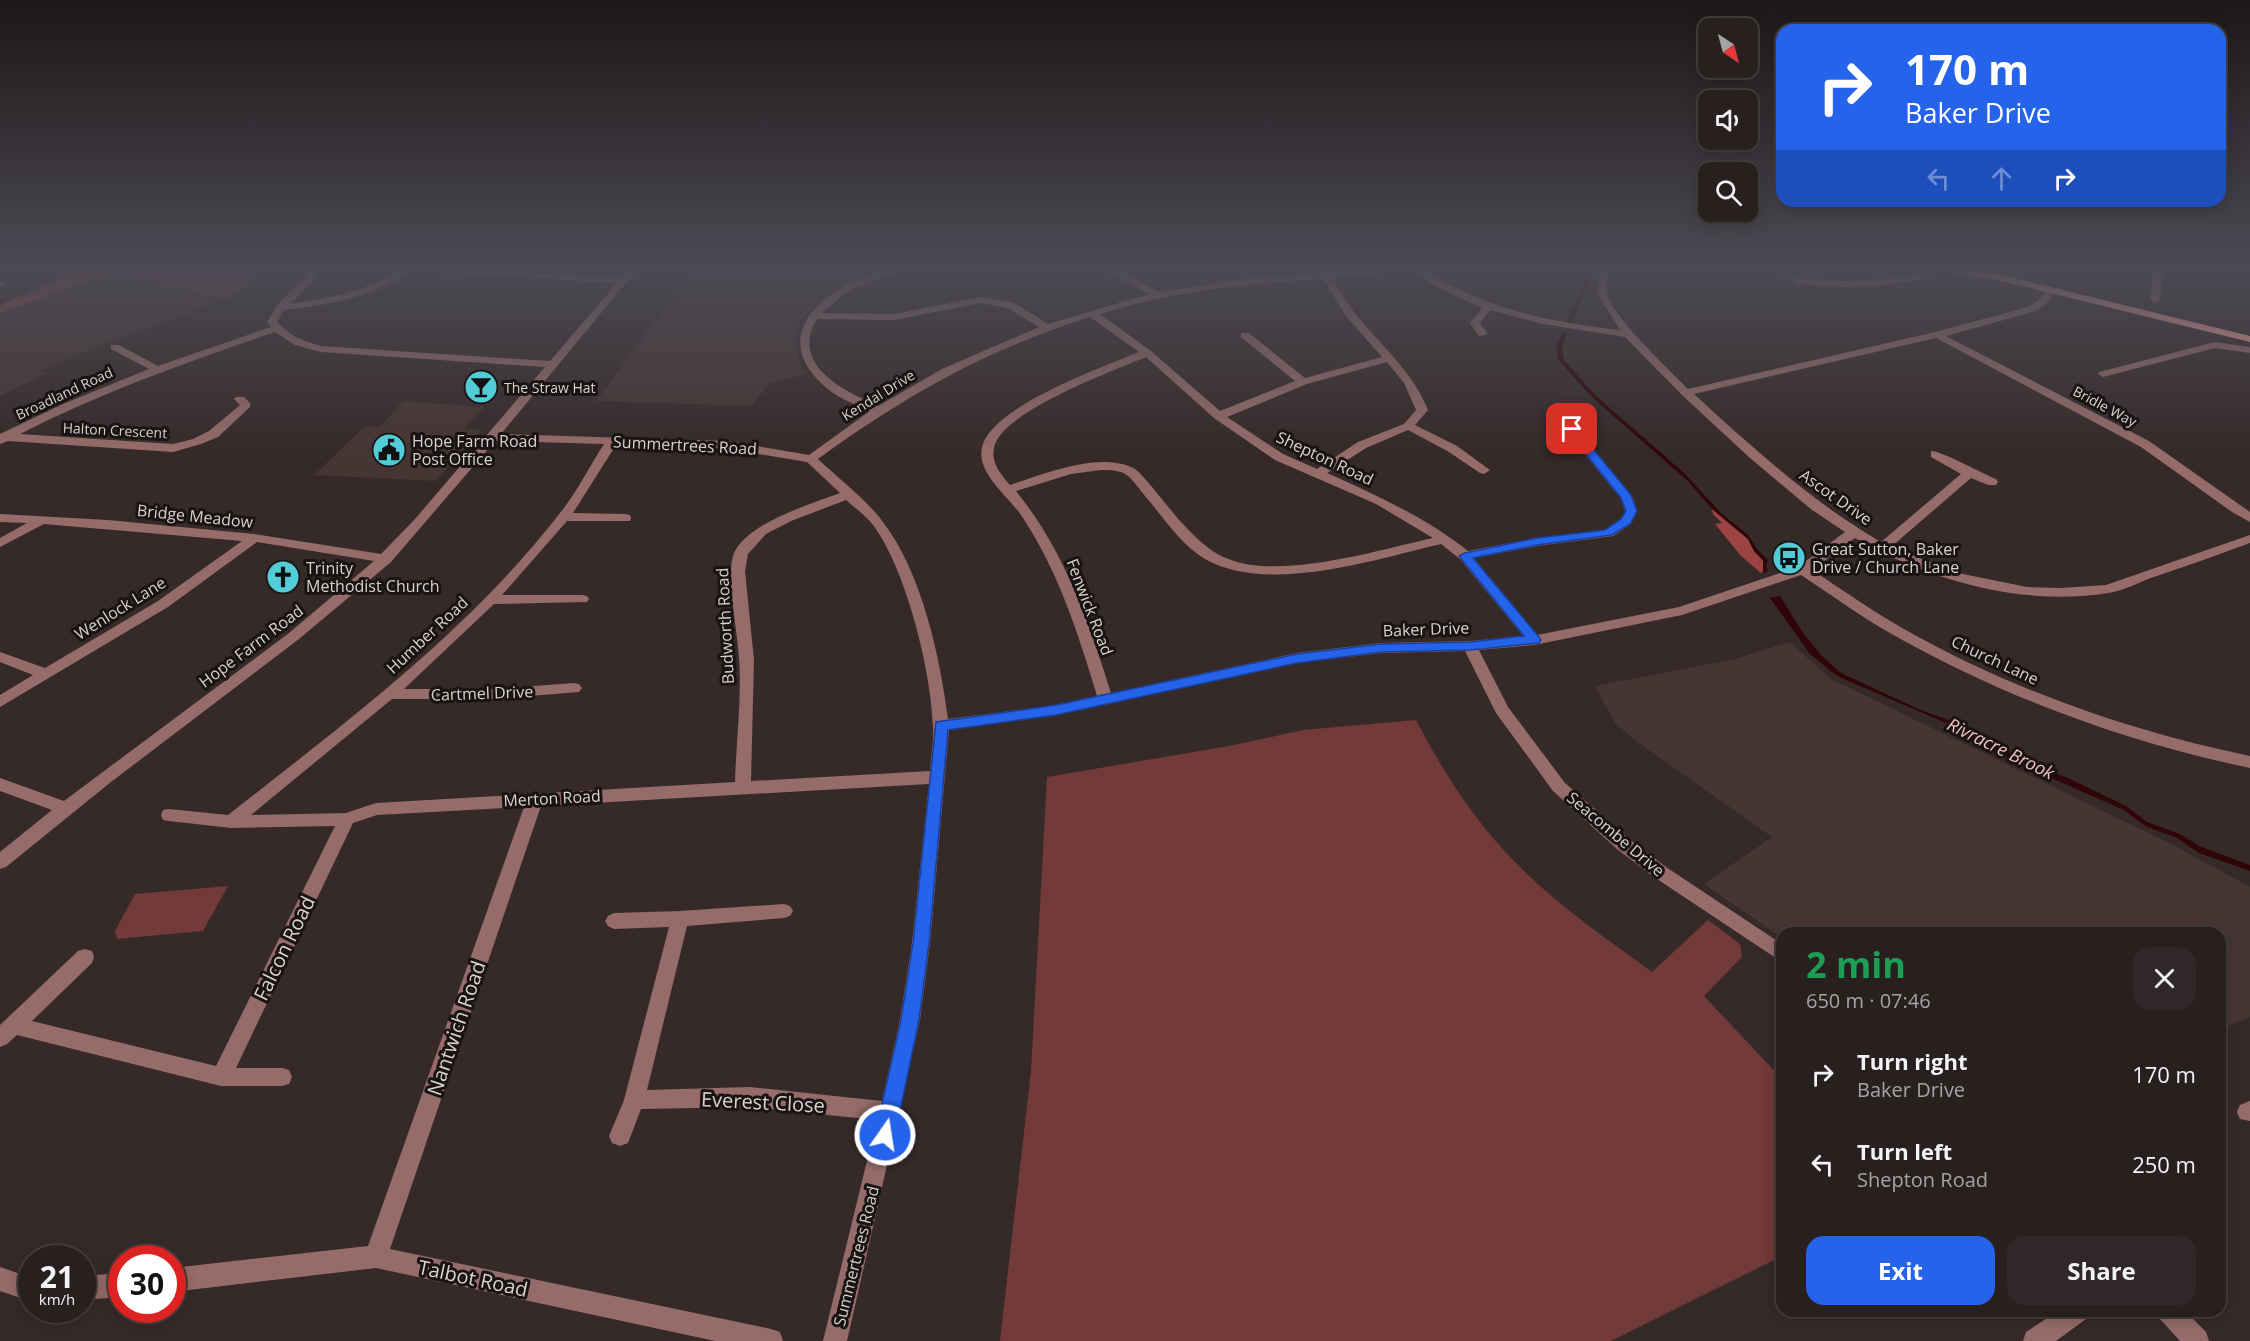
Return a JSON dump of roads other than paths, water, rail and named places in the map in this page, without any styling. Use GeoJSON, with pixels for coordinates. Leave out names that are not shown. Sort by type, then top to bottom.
{"type":"FeatureCollection","features":[{"type":"Feature","properties":{"kind":"main road"},"geometry":{"type":"LineString","coordinates":[[2207,329],[2250,339]]}},
{"type":"Feature","properties":{"kind":"street","name":"Broadland Road"},"geometry":{"type":"LineString","coordinates":[[2,439],[84,399],[156,369],[275,329]]}},
{"type":"Feature","properties":{"kind":"street"},"geometry":{"type":"LineString","coordinates":[[278,329],[299,344],[321,348],[553,364]]}},
{"type":"Feature","properties":{"kind":"street","name":"Hope Farm Road"},"geometry":{"type":"LineString","coordinates":[[0,862],[64,808],[298,634],[386,559],[420,522],[583,329]]}},
{"type":"Feature","properties":{"kind":"street"},"geometry":{"type":"LineString","coordinates":[[807,329],[803,337],[806,359],[826,382],[842,393],[878,411]]}},
{"type":"Feature","properties":{"kind":"street","name":"Kendal Drive"},"geometry":{"type":"LineString","coordinates":[[811,459],[878,411],[965,363],[1043,329]]}},
{"type":"Feature","properties":{"kind":"street","name":"Shepton Road"},"geometry":{"type":"LineString","coordinates":[[1114,329],[1148,353],[1218,416],[1279,457],[1380,501],[1444,539],[1465,556],[1534,640]]}},
{"type":"Feature","properties":{"kind":"street"},"geometry":{"type":"LineString","coordinates":[[1316,475],[1362,446],[1408,426],[1422,410],[1417,394],[1406,376],[1363,329]]}},
{"type":"Feature","properties":{"kind":"street"},"geometry":{"type":"LineString","coordinates":[[1479,329],[1483,334]]}},
{"type":"Feature","properties":{"kind":"street"},"geometry":{"type":"LineString","coordinates":[[1587,329],[1628,334]]}},
{"type":"Feature","properties":{"kind":"street","name":"Ascot Drive"},"geometry":{"type":"LineString","coordinates":[[1625,329],[1686,393],[1799,492],[1854,532],[1882,548],[1963,578],[2027,591],[2108,590],[2250,539]]}},
{"type":"Feature","properties":{"kind":"street"},"geometry":{"type":"LineString","coordinates":[[1686,393],[1960,329]]}},
{"type":"Feature","properties":{"kind":"street"},"geometry":{"type":"LineString","coordinates":[[1245,335],[1303,382]]}},
{"type":"Feature","properties":{"kind":"street","name":"Bridle Way"},"geometry":{"type":"LineString","coordinates":[[1937,335],[2146,444],[2194,477],[2232,508],[2250,518]]}},
{"type":"Feature","properties":{"kind":"street"},"geometry":{"type":"LineString","coordinates":[[2114,380],[2098,372],[2215,345],[2250,350]]}},
{"type":"Feature","properties":{"kind":"street"},"geometry":{"type":"LineString","coordinates":[[115,347],[156,369]]}},
{"type":"Feature","properties":{"kind":"street","name":"Fenwick Road"},"geometry":{"type":"LineString","coordinates":[[1106,700],[1067,585],[1031,520],[987,462],[986,453],[995,433],[1022,412],[1051,395],[1148,353]]}},
{"type":"Feature","properties":{"kind":"street"},"geometry":{"type":"LineString","coordinates":[[1218,416],[1303,382],[1389,358]]}},
{"type":"Feature","properties":{"kind":"street","name":"Halton Crescent"},"geometry":{"type":"LineString","coordinates":[[2,439],[173,448],[211,438],[243,402],[259,401]]}},
{"type":"Feature","properties":{"kind":"street"},"geometry":{"type":"LineString","coordinates":[[1408,426],[1453,449],[1484,470]]}},
{"type":"Feature","properties":{"kind":"street"},"geometry":{"type":"LineString","coordinates":[[1465,556],[1537,542],[1608,533],[1626,522],[1631,511],[1627,498],[1565,430],[1588,426]]}},
{"type":"Feature","properties":{"kind":"street","name":"Summertrees Road"},"geometry":{"type":"LineString","coordinates":[[490,437],[747,447],[811,459],[878,523],[902,565],[925,634],[936,685],[941,726],[938,777],[920,954],[910,1020],[835,1341]]}},
{"type":"Feature","properties":{"kind":"street","name":"Humber Road"},"geometry":{"type":"LineString","coordinates":[[231,822],[390,694],[491,600],[564,517],[612,441]]}},
{"type":"Feature","properties":{"kind":"street"},"geometry":{"type":"LineString","coordinates":[[1935,454],[1969,473],[1992,482]]}},
{"type":"Feature","properties":{"kind":"street"},"geometry":{"type":"LineString","coordinates":[[1008,490],[1091,466],[1121,468],[1131,472],[1209,556],[1234,567],[1248,569],[1295,568],[1344,561],[1444,539]]}},
{"type":"Feature","properties":{"kind":"street"},"geometry":{"type":"LineString","coordinates":[[1882,548],[1969,473]]}},
{"type":"Feature","properties":{"kind":"street","name":"Budworth Road"},"geometry":{"type":"LineString","coordinates":[[743,787],[747,660],[738,571],[741,553],[761,531],[786,518],[850,494]]}},
{"type":"Feature","properties":{"kind":"street"},"geometry":{"type":"LineString","coordinates":[[564,517],[625,518]]}},
{"type":"Feature","properties":{"kind":"street","name":"Bridge Meadow"},"geometry":{"type":"LineString","coordinates":[[0,518],[108,524],[254,538],[386,559]]}},
{"type":"Feature","properties":{"kind":"street"},"geometry":{"type":"LineString","coordinates":[[0,543],[41,521]]}},
{"type":"Feature","properties":{"kind":"street"},"geometry":{"type":"LineString","coordinates":[[1803,570],[1854,532]]}},
{"type":"Feature","properties":{"kind":"street","name":"Wenlock Lane"},"geometry":{"type":"LineString","coordinates":[[0,702],[163,604],[254,538]]}},
{"type":"Feature","properties":{"kind":"street","name":"Baker Drive"},"geometry":{"type":"LineString","coordinates":[[941,726],[1056,710],[1297,658],[1381,648],[1470,646],[1534,640],[1682,611],[1803,570]]}},
{"type":"Feature","properties":{"kind":"street","name":"Church Lane"},"geometry":{"type":"LineString","coordinates":[[1803,570],[1900,633],[1964,666],[2049,705],[2206,754],[2250,762]]}},
{"type":"Feature","properties":{"kind":"street"},"geometry":{"type":"LineString","coordinates":[[491,600],[582,599]]}},
{"type":"Feature","properties":{"kind":"street","name":"Seacombe Drive"},"geometry":{"type":"LineString","coordinates":[[1470,646],[1501,709],[1559,787],[1615,837],[1660,872],[1776,950]]}},
{"type":"Feature","properties":{"kind":"street"},"geometry":{"type":"LineString","coordinates":[[0,657],[45,674]]}},
{"type":"Feature","properties":{"kind":"street","name":"Cartmel Drive"},"geometry":{"type":"LineString","coordinates":[[390,694],[494,694],[574,688]]}},
{"type":"Feature","properties":{"kind":"street","name":"Merton Road"},"geometry":{"type":"LineString","coordinates":[[169,815],[231,822],[347,819],[376,809],[938,777]]}},
{"type":"Feature","properties":{"kind":"street"},"geometry":{"type":"LineString","coordinates":[[0,784],[64,808]]}},
{"type":"Feature","properties":{"kind":"street","name":"Nantwich Road"},"geometry":{"type":"LineString","coordinates":[[376,1257],[535,799]]}},
{"type":"Feature","properties":{"kind":"street","name":"Falcon Road"},"geometry":{"type":"LineString","coordinates":[[221,1077],[347,819]]}},
{"type":"Feature","properties":{"kind":"street"},"geometry":{"type":"LineString","coordinates":[[614,921],[680,919],[784,911]]}},
{"type":"Feature","properties":{"kind":"street"},"geometry":{"type":"LineString","coordinates":[[620,1136],[634,1100],[680,919]]}},
{"type":"Feature","properties":{"kind":"street"},"geometry":{"type":"LineString","coordinates":[[7,1031],[85,957]]}},
{"type":"Feature","properties":{"kind":"street"},"geometry":{"type":"LineString","coordinates":[[7,1031],[221,1077],[282,1077]]}},
{"type":"Feature","properties":{"kind":"street","name":"Everest Close"},"geometry":{"type":"LineString","coordinates":[[634,1100],[759,1098],[890,1112]]}},
{"type":"Feature","properties":{"kind":"street","name":"Talbot Road"},"geometry":{"type":"LineString","coordinates":[[186,1278],[376,1257],[771,1341]]}},
{"type":"Feature","properties":{"kind":"street"},"geometry":{"type":"LineString","coordinates":[[0,1279],[18,1285]]}},
{"type":"Feature","properties":{"kind":"street"},"geometry":{"type":"LineString","coordinates":[[2035,1341],[2069,1317]]}},
{"type":"Feature","properties":{"kind":"street"},"geometry":{"type":"LineString","coordinates":[[2174,1317],[2197,1341]]}},
{"type":"Feature","properties":{"kind":"place","name":"The Straw Hat"},"geometry":{"type":"Point","coordinates":[481,387]}},
{"type":"Feature","properties":{"kind":"place","name":"Hope Farm Road Post Office"},"geometry":{"type":"Point","coordinates":[389,450]}},
{"type":"Feature","properties":{"kind":"place","name":"Great Sutton, Baker Drive / Church Lane"},"geometry":{"type":"Point","coordinates":[1789,558]}},
{"type":"Feature","properties":{"kind":"place","name":"Trinity Methodist Church"},"geometry":{"type":"Point","coordinates":[283,577]}},
{"type":"Feature","properties":{"kind":"water label","name":"Rivracre Brook"},"geometry":{"type":"Point","coordinates":[2001,748]}}]}
